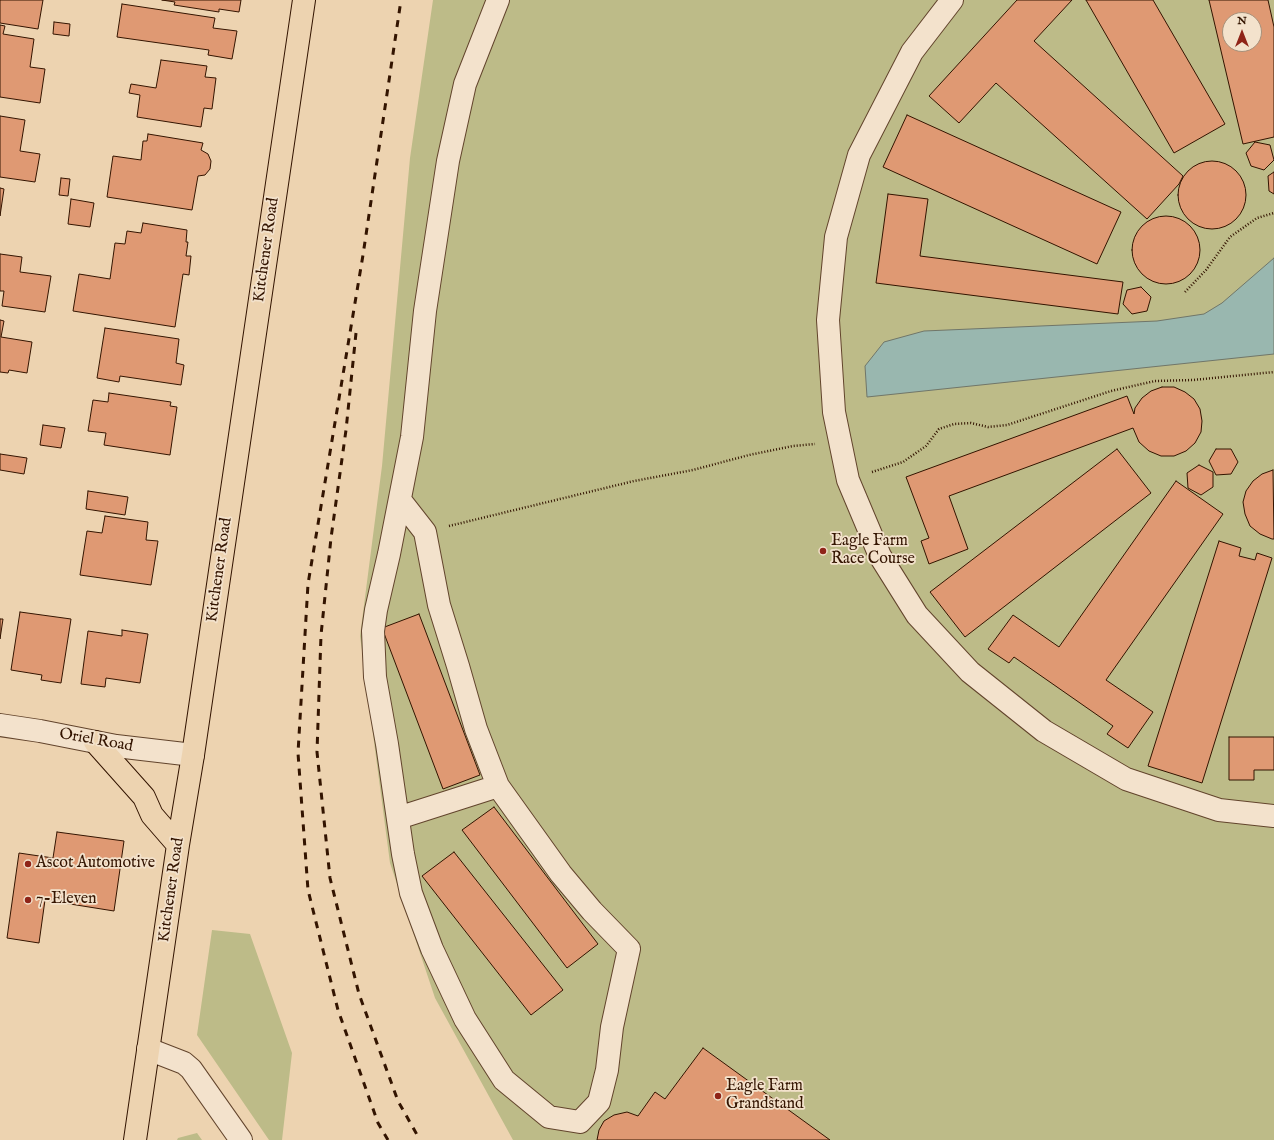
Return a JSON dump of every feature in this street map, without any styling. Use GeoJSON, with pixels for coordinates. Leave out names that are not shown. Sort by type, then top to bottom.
{"type":"FeatureCollection","features":[{"type":"Feature","properties":{"kind":"main road","name":"Kitchener Road"},"geometry":{"type":"LineString","coordinates":[[135,1140],[304,0]]}},
{"type":"Feature","properties":{"kind":"main road"},"geometry":{"type":"LineString","coordinates":[[95,742],[144,797],[152,815],[178,844]]}},
{"type":"Feature","properties":{"kind":"street"},"geometry":{"type":"LineString","coordinates":[[400,500],[425,532],[439,605],[476,729],[498,786],[561,874],[592,911],[629,949],[612,1027],[607,1070],[599,1102],[580,1122],[549,1117],[504,1080],[465,1019],[432,949],[411,894],[403,854],[388,744],[375,677],[373,631],[412,437],[425,310],[448,161],[465,84],[498,0]]}},
{"type":"Feature","properties":{"kind":"street"},"geometry":{"type":"LineString","coordinates":[[952,0],[912,52],[858,154],[836,237],[828,320],[834,412],[848,480],[880,556],[917,615],[970,672],[1044,731],[1126,779],[1219,810],[1274,816]]}},
{"type":"Feature","properties":{"kind":"street","name":"Oriel Road"},"geometry":{"type":"LineString","coordinates":[[0,725],[95,742],[193,754]]}},
{"type":"Feature","properties":{"kind":"street"},"geometry":{"type":"LineString","coordinates":[[398,818],[498,786]]}},
{"type":"Feature","properties":{"kind":"street"},"geometry":{"type":"LineString","coordinates":[[148,1049],[184,1063],[191,1069],[241,1140]]}},
{"type":"Feature","properties":{"kind":"path"},"geometry":{"type":"LineString","coordinates":[[1184,292],[1206,270],[1230,237],[1257,218],[1274,213]]}},
{"type":"Feature","properties":{"kind":"path"},"geometry":{"type":"LineString","coordinates":[[848,480],[903,462],[926,446],[939,429],[954,424],[971,423],[988,427],[1007,425],[1111,391],[1154,381],[1193,380],[1274,372]]}},
{"type":"Feature","properties":{"kind":"path"},"geometry":{"type":"LineString","coordinates":[[425,532],[634,481],[693,470],[749,455],[793,446],[840,441]]}},
{"type":"Feature","properties":{"kind":"shaded area","name":"Eagle Farm Race Course"},"geometry":{"type":"Polygon","coordinates":[[[433,0],[1274,0],[1274,1140],[513,1140],[435,998],[390,863],[360,636],[382,466],[410,158],[433,0]]]}},
{"type":"Feature","properties":{"kind":"shaded area"},"geometry":{"type":"Polygon","coordinates":[[[212,930],[250,934],[292,1053],[282,1140],[269,1140],[197,1035],[212,930]]]}},
{"type":"Feature","properties":{"kind":"shaded area"},"geometry":{"type":"Polygon","coordinates":[[[197,1133],[202,1140],[177,1140],[178,1138],[197,1133]]]}},
{"type":"Feature","properties":{"kind":"water"},"geometry":{"type":"Polygon","coordinates":[[[1274,258],[1274,354],[867,397],[865,366],[884,342],[924,331],[1157,321],[1204,314],[1222,303],[1274,258]]]}},
{"type":"Feature","properties":{"kind":"building"},"geometry":{"type":"Polygon","coordinates":[[[0,0],[43,0],[38,29],[0,23],[0,0]]]}},
{"type":"Feature","properties":{"kind":"building"},"geometry":{"type":"Polygon","coordinates":[[[162,0],[241,0],[239,12],[219,9],[219,12],[174,5],[175,2],[162,0]]]}},
{"type":"Feature","properties":{"kind":"building"},"geometry":{"type":"Polygon","coordinates":[[[1017,0],[1072,0],[1034,41],[1183,176],[1179,184],[1147,219],[996,83],[959,123],[929,96],[1017,0]]]}},
{"type":"Feature","properties":{"kind":"building"},"geometry":{"type":"Polygon","coordinates":[[[1086,0],[1153,0],[1225,124],[1174,153],[1086,0]]]}},
{"type":"Feature","properties":{"kind":"building"},"geometry":{"type":"Polygon","coordinates":[[[1209,0],[1268,0],[1274,27],[1274,137],[1243,144],[1209,0]]]}},
{"type":"Feature","properties":{"kind":"building"},"geometry":{"type":"Polygon","coordinates":[[[122,4],[215,18],[213,28],[237,31],[232,59],[208,55],[209,50],[117,37],[122,4]]]}},
{"type":"Feature","properties":{"kind":"building"},"geometry":{"type":"Polygon","coordinates":[[[54,22],[70,24],[69,36],[53,34],[54,22]]]}},
{"type":"Feature","properties":{"kind":"building"},"geometry":{"type":"Polygon","coordinates":[[[0,25],[5,26],[3,34],[34,39],[30,67],[45,69],[40,103],[0,97],[0,25]]]}},
{"type":"Feature","properties":{"kind":"building"},"geometry":{"type":"Polygon","coordinates":[[[161,60],[207,66],[205,77],[216,78],[212,109],[204,108],[201,127],[137,117],[140,95],[129,93],[131,84],[156,88],[161,60]]]}},
{"type":"Feature","properties":{"kind":"building"},"geometry":{"type":"Polygon","coordinates":[[[907,115],[1121,212],[1097,264],[883,167],[907,115]]]}},
{"type":"Feature","properties":{"kind":"building"},"geometry":{"type":"Polygon","coordinates":[[[0,116],[25,120],[20,151],[40,154],[35,182],[0,177],[0,116]]]}},
{"type":"Feature","properties":{"kind":"building"},"geometry":{"type":"Polygon","coordinates":[[[148,134],[203,143],[201,150],[208,154],[211,161],[210,169],[205,175],[198,176],[192,210],[107,197],[113,156],[141,160],[143,141],[147,141],[148,134]]]}},
{"type":"Feature","properties":{"kind":"building"},"geometry":{"type":"Polygon","coordinates":[[[1255,142],[1270,145],[1274,160],[1264,170],[1251,166],[1246,153],[1255,142]]]}},
{"type":"Feature","properties":{"kind":"building"},"geometry":{"type":"Polygon","coordinates":[[[1205,161],[1219,161],[1231,166],[1241,176],[1246,188],[1246,202],[1241,214],[1231,224],[1219,229],[1205,229],[1193,224],[1183,214],[1178,202],[1178,188],[1183,176],[1193,166],[1205,161]]]}},
{"type":"Feature","properties":{"kind":"building"},"geometry":{"type":"Polygon","coordinates":[[[1274,172],[1274,194],[1269,191],[1268,176],[1274,172]]]}},
{"type":"Feature","properties":{"kind":"building"},"geometry":{"type":"Polygon","coordinates":[[[61,178],[70,179],[68,196],[59,195],[61,178]]]}},
{"type":"Feature","properties":{"kind":"building"},"geometry":{"type":"Polygon","coordinates":[[[0,188],[4,189],[0,216],[0,188]]]}},
{"type":"Feature","properties":{"kind":"building"},"geometry":{"type":"Polygon","coordinates":[[[888,194],[928,199],[920,256],[1123,282],[1118,314],[876,283],[888,194]]]}},
{"type":"Feature","properties":{"kind":"building"},"geometry":{"type":"Polygon","coordinates":[[[71,199],[94,203],[90,227],[68,224],[71,199]]]}},
{"type":"Feature","properties":{"kind":"building"},"geometry":{"type":"Polygon","coordinates":[[[1159,216],[1173,216],[1185,221],[1195,231],[1200,243],[1200,257],[1195,269],[1185,279],[1173,284],[1159,284],[1147,279],[1137,269],[1132,257],[1132,243],[1137,231],[1147,221],[1159,216]]]}},
{"type":"Feature","properties":{"kind":"building"},"geometry":{"type":"Polygon","coordinates":[[[143,223],[187,230],[186,242],[188,242],[186,256],[191,256],[189,275],[183,274],[175,327],[73,311],[79,274],[110,279],[115,243],[125,244],[127,231],[141,233],[143,223]]]}},
{"type":"Feature","properties":{"kind":"building"},"geometry":{"type":"Polygon","coordinates":[[[0,254],[22,257],[20,272],[51,276],[45,312],[2,306],[4,291],[0,291],[0,254]]]}},
{"type":"Feature","properties":{"kind":"building"},"geometry":{"type":"Polygon","coordinates":[[[1141,287],[1151,297],[1147,311],[1132,314],[1123,304],[1127,290],[1141,287]]]}},
{"type":"Feature","properties":{"kind":"building"},"geometry":{"type":"Polygon","coordinates":[[[0,320],[4,321],[1,337],[32,342],[27,373],[9,370],[8,373],[0,372],[0,320]]]}},
{"type":"Feature","properties":{"kind":"building"},"geometry":{"type":"Polygon","coordinates":[[[105,328],[179,339],[176,363],[184,365],[181,385],[120,376],[119,382],[97,378],[105,328]]]}},
{"type":"Feature","properties":{"kind":"building"},"geometry":{"type":"Polygon","coordinates":[[[1162,387],[1174,387],[1185,392],[1194,399],[1200,409],[1202,421],[1201,432],[1195,443],[1186,451],[1174,456],[1161,456],[1149,451],[1139,442],[1133,428],[949,496],[968,549],[929,564],[921,541],[929,538],[906,477],[1127,396],[1134,414],[1135,408],[1142,398],[1151,391],[1162,387]]]}},
{"type":"Feature","properties":{"kind":"building"},"geometry":{"type":"Polygon","coordinates":[[[109,393],[171,402],[170,406],[177,407],[170,455],[104,445],[106,433],[88,431],[93,400],[108,402],[109,393]]]}},
{"type":"Feature","properties":{"kind":"building"},"geometry":{"type":"Polygon","coordinates":[[[43,425],[65,428],[61,448],[40,445],[43,425]]]}},
{"type":"Feature","properties":{"kind":"building"},"geometry":{"type":"Polygon","coordinates":[[[1117,449],[1151,493],[965,637],[930,592],[1117,449]]]}},
{"type":"Feature","properties":{"kind":"building"},"geometry":{"type":"Polygon","coordinates":[[[1216,449],[1231,449],[1238,462],[1231,474],[1216,475],[1209,461],[1216,449]]]}},
{"type":"Feature","properties":{"kind":"building"},"geometry":{"type":"Polygon","coordinates":[[[0,454],[27,458],[24,474],[0,470],[0,454]]]}},
{"type":"Feature","properties":{"kind":"building"},"geometry":{"type":"Polygon","coordinates":[[[1199,465],[1213,472],[1213,487],[1201,495],[1188,488],[1187,473],[1199,465]]]}},
{"type":"Feature","properties":{"kind":"building"},"geometry":{"type":"Polygon","coordinates":[[[1273,470],[1274,539],[1272,539],[1260,534],[1250,526],[1245,514],[1243,502],[1246,491],[1253,481],[1262,474],[1273,470]]]}},
{"type":"Feature","properties":{"kind":"building"},"geometry":{"type":"Polygon","coordinates":[[[1176,481],[1223,514],[1106,680],[1153,712],[1128,748],[1107,734],[1113,726],[1014,657],[1009,663],[988,649],[1013,615],[1059,647],[1176,481]]]}},
{"type":"Feature","properties":{"kind":"building"},"geometry":{"type":"Polygon","coordinates":[[[88,491],[128,497],[125,515],[86,509],[88,491]]]}},
{"type":"Feature","properties":{"kind":"building"},"geometry":{"type":"Polygon","coordinates":[[[105,516],[148,522],[146,540],[158,541],[151,585],[80,575],[87,531],[102,533],[105,516]]]}},
{"type":"Feature","properties":{"kind":"building"},"geometry":{"type":"Polygon","coordinates":[[[1219,541],[1241,548],[1239,556],[1255,560],[1257,553],[1272,558],[1202,783],[1148,766],[1219,541]]]}},
{"type":"Feature","properties":{"kind":"building"},"geometry":{"type":"Polygon","coordinates":[[[20,612],[71,619],[61,683],[41,680],[42,675],[11,670],[20,612]]]}},
{"type":"Feature","properties":{"kind":"building"},"geometry":{"type":"Polygon","coordinates":[[[419,614],[480,775],[443,789],[382,628],[419,614]]]}},
{"type":"Feature","properties":{"kind":"building"},"geometry":{"type":"Polygon","coordinates":[[[0,619],[3,619],[0,639],[0,619]]]}},
{"type":"Feature","properties":{"kind":"building"},"geometry":{"type":"Polygon","coordinates":[[[122,630],[148,634],[140,683],[106,678],[105,687],[81,684],[88,631],[122,636],[122,630]]]}},
{"type":"Feature","properties":{"kind":"building"},"geometry":{"type":"Polygon","coordinates":[[[1229,737],[1274,737],[1274,770],[1254,770],[1254,780],[1229,780],[1229,737]]]}},
{"type":"Feature","properties":{"kind":"building"},"geometry":{"type":"Polygon","coordinates":[[[494,807],[598,944],[567,968],[462,830],[494,807]]]}},
{"type":"Feature","properties":{"kind":"building"},"geometry":{"type":"Polygon","coordinates":[[[57,832],[124,841],[114,911],[45,900],[39,943],[7,938],[19,853],[53,858],[57,832]]]}},
{"type":"Feature","properties":{"kind":"building"},"geometry":{"type":"Polygon","coordinates":[[[454,852],[563,990],[531,1015],[422,876],[454,852]]]}},
{"type":"Feature","properties":{"kind":"building","name":"Eagle Farm Grandstand"},"geometry":{"type":"Polygon","coordinates":[[[703,1048],[830,1140],[597,1140],[599,1130],[604,1121],[614,1115],[627,1112],[638,1116],[655,1092],[665,1099],[703,1048]]]}},
{"type":"Feature","properties":{"kind":"railway"},"geometry":{"type":"LineString","coordinates":[[388,1140],[378,1123],[338,1010],[308,890],[298,753],[308,584],[363,255],[401,0]]}},
{"type":"Feature","properties":{"kind":"railway"},"geometry":{"type":"LineString","coordinates":[[356,333],[346,430],[331,538],[321,635],[317,752],[330,878],[359,994],[398,1101],[420,1140]]}},
{"type":"Feature","properties":{"kind":"place","name":"Eagle Farm Race Course"},"geometry":{"type":"Point","coordinates":[823,551]}},
{"type":"Feature","properties":{"kind":"place","name":"Ascot Automotive"},"geometry":{"type":"Point","coordinates":[28,864]}},
{"type":"Feature","properties":{"kind":"place","name":"7-Eleven"},"geometry":{"type":"Point","coordinates":[28,900]}},
{"type":"Feature","properties":{"kind":"place","name":"Eagle Farm Grandstand"},"geometry":{"type":"Point","coordinates":[718,1096]}}]}
